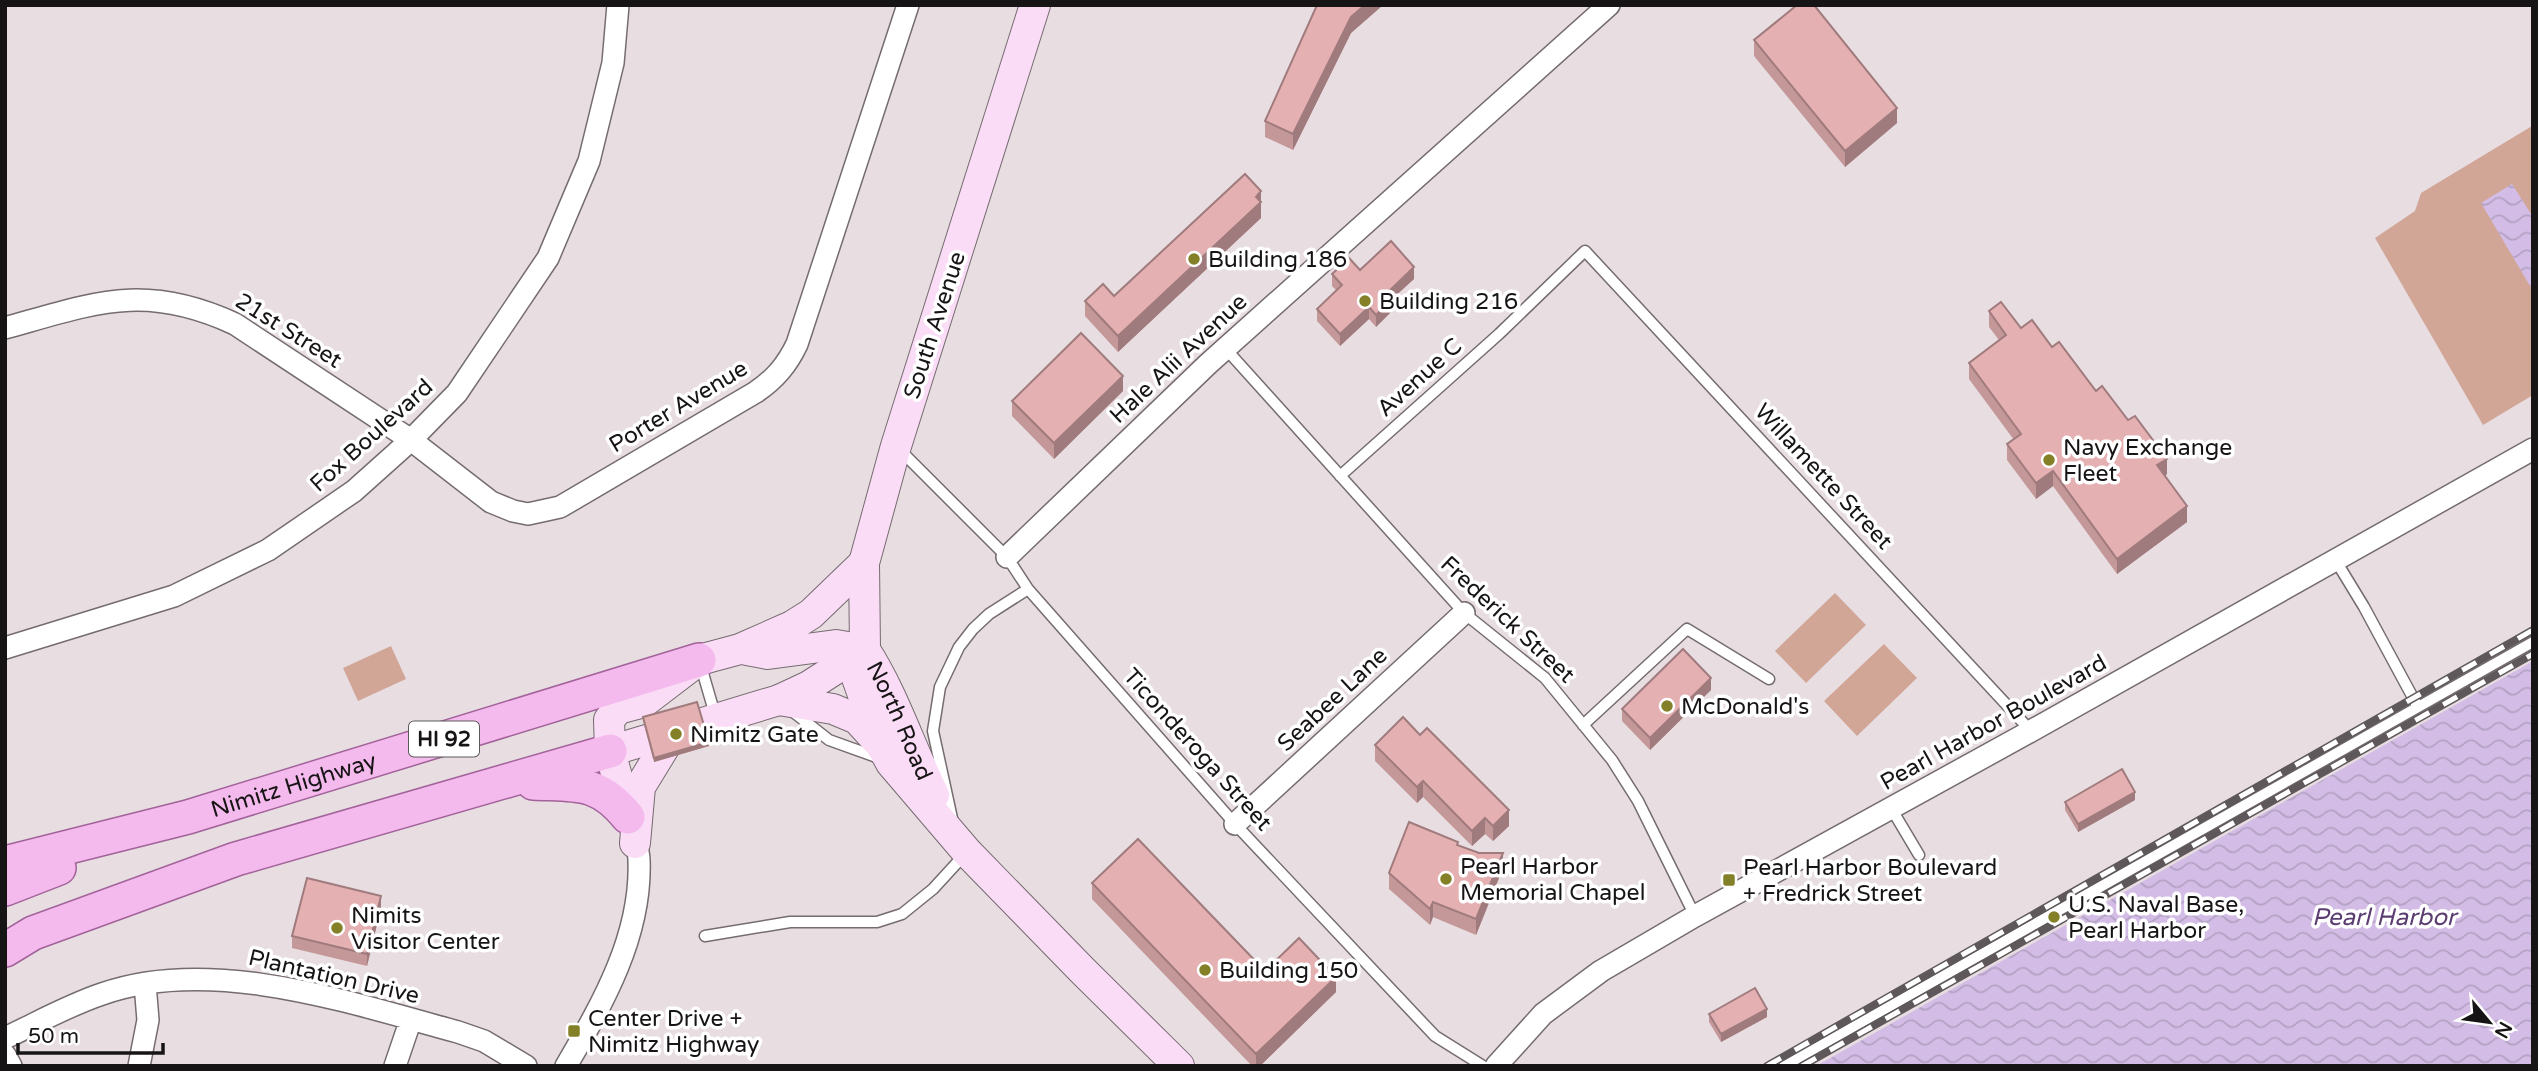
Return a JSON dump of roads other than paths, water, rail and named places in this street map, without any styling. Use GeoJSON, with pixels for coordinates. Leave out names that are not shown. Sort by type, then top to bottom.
{"type":"FeatureCollection","features":[{"type":"Feature","properties":{"kind":"main road","name":"Nimitz Highway"},"geometry":{"type":"LineString","coordinates":[[5,863],[188,817],[699,660]]}},
{"type":"Feature","properties":{"kind":"main road","name":"HI 92"},"geometry":{"type":"LineString","coordinates":[[5,950],[33,933],[236,859],[610,751]]}},
{"type":"Feature","properties":{"kind":"main road"},"geometry":{"type":"LineString","coordinates":[[502,782],[587,785],[618,805],[632,830]]}},
{"type":"Feature","properties":{"kind":"main road"},"geometry":{"type":"LineString","coordinates":[[5,889],[188,817]]}},
{"type":"Feature","properties":{"kind":"street","name":"Fox Boulevard"},"geometry":{"type":"LineString","coordinates":[[5,648],[174,596],[268,550],[354,491],[411,440],[457,393],[548,258],[589,161],[613,63],[618,5]]}},
{"type":"Feature","properties":{"kind":"street","name":"Porter Avenue"},"geometry":{"type":"LineString","coordinates":[[411,440],[491,502],[513,512],[543,512],[560,507],[767,385],[785,367],[797,344],[908,5]]}},
{"type":"Feature","properties":{"kind":"street","name":"South Avenue"},"geometry":{"type":"LineString","coordinates":[[865,650],[864,562],[896,446],[1035,5]]}},
{"type":"Feature","properties":{"kind":"street","name":"Hale Alii Avenue"},"geometry":{"type":"LineString","coordinates":[[1007,557],[1225,348],[1609,5]]}},
{"type":"Feature","properties":{"kind":"street","name":"21st Street"},"geometry":{"type":"LineString","coordinates":[[5,328],[103,302],[151,300],[180,303],[234,324],[411,440]]}},
{"type":"Feature","properties":{"kind":"street","name":"Pearl Harbor Boulevard"},"geometry":{"type":"LineString","coordinates":[[1496,1066],[1543,1014],[1601,971],[2533,449]]}},
{"type":"Feature","properties":{"kind":"street"},"geometry":{"type":"LineString","coordinates":[[740,649],[792,626],[811,614],[864,562]]}},
{"type":"Feature","properties":{"kind":"street","name":"Seabee Lane"},"geometry":{"type":"LineString","coordinates":[[1236,824],[1464,613]]}},
{"type":"Feature","properties":{"kind":"street"},"geometry":{"type":"LineString","coordinates":[[740,649],[768,654],[836,645],[865,650]]}},
{"type":"Feature","properties":{"kind":"street","name":"Nimitz Highway"},"geometry":{"type":"LineString","coordinates":[[699,660],[740,649]]}},
{"type":"Feature","properties":{"kind":"street"},"geometry":{"type":"LineString","coordinates":[[779,700],[809,686],[865,650]]}},
{"type":"Feature","properties":{"kind":"street","name":"North Road"},"geometry":{"type":"LineString","coordinates":[[865,650],[857,678],[886,753],[962,846],[1179,1066]]}},
{"type":"Feature","properties":{"kind":"street","name":"North Road"},"geometry":{"type":"LineString","coordinates":[[865,650],[883,677],[914,755],[962,846]]}},
{"type":"Feature","properties":{"kind":"street"},"geometry":{"type":"LineString","coordinates":[[566,1066],[598,1013],[612,983],[636,910],[639,858],[610,751],[609,720],[618,709],[644,702],[699,660]]}},
{"type":"Feature","properties":{"kind":"street"},"geometry":{"type":"LineString","coordinates":[[779,700],[833,709],[857,719],[886,753]]}},
{"type":"Feature","properties":{"kind":"street","name":"HI 92"},"geometry":{"type":"LineString","coordinates":[[610,751],[779,700]]}},
{"type":"Feature","properties":{"kind":"street"},"geometry":{"type":"LineString","coordinates":[[632,830],[640,787],[673,733]]}},
{"type":"Feature","properties":{"kind":"street","name":"Plantation Drive"},"geometry":{"type":"LineString","coordinates":[[5,1038],[103,993],[185,979],[233,980],[284,988],[411,1019],[484,1041],[526,1066]]}},
{"type":"Feature","properties":{"kind":"street"},"geometry":{"type":"LineString","coordinates":[[139,1066],[148,1020],[145,984]]}},
{"type":"Feature","properties":{"kind":"street"},"geometry":{"type":"LineString","coordinates":[[395,1066],[411,1019]]}},
{"type":"Feature","properties":{"kind":"street"},"geometry":{"type":"LineString","coordinates":[[5,1055],[11,1066]]}},
{"type":"Feature","properties":{"kind":"lane","name":"Avenue C"},"geometry":{"type":"LineString","coordinates":[[1340,476],[1499,334],[1586,251]]}},
{"type":"Feature","properties":{"kind":"lane","name":"Willamette Street"},"geometry":{"type":"LineString","coordinates":[[1586,251],[2031,732]]}},
{"type":"Feature","properties":{"kind":"lane","name":"Frederick Street"},"geometry":{"type":"LineString","coordinates":[[1225,348],[1464,613],[1545,678],[1612,760],[1638,801],[1695,916]]}},
{"type":"Feature","properties":{"kind":"lane","name":"Ticonderoga Street"},"geometry":{"type":"LineString","coordinates":[[896,446],[1007,557],[1028,589],[1236,824],[1435,1036],[1483,1066]]}},
{"type":"Feature","properties":{"kind":"lane"},"geometry":{"type":"LineString","coordinates":[[2336,561],[2418,707]]}},
{"type":"Feature","properties":{"kind":"lane"},"geometry":{"type":"LineString","coordinates":[[705,936],[790,922],[877,922],[902,914],[933,889],[962,846],[933,731],[940,687],[959,647],[973,629],[989,614],[1028,589]]}},
{"type":"Feature","properties":{"kind":"lane"},"geometry":{"type":"LineString","coordinates":[[1583,725],[1687,629],[1769,679]]}},
{"type":"Feature","properties":{"kind":"lane"},"geometry":{"type":"LineString","coordinates":[[1784,1066],[2533,642]]}},
{"type":"Feature","properties":{"kind":"lane"},"geometry":{"type":"LineString","coordinates":[[699,660],[716,720]]}},
{"type":"Feature","properties":{"kind":"lane"},"geometry":{"type":"LineString","coordinates":[[1892,808],[1919,855]]}},
{"type":"Feature","properties":{"kind":"water"},"geometry":{"type":"Polygon","coordinates":[[[2512,184],[2533,217],[2533,291],[2481,203],[2512,184]]]}},
{"type":"Feature","properties":{"kind":"water","name":"Pearl Harbor"},"geometry":{"type":"Polygon","coordinates":[[[2533,661],[2533,1066],[1816,1066],[2533,661]]]}},
{"type":"Feature","properties":{"kind":"railway"},"geometry":{"type":"LineString","coordinates":[[1767,1066],[2533,630]]}},
{"type":"Feature","properties":{"kind":"railway"},"geometry":{"type":"LineString","coordinates":[[1802,1066],[2533,654]]}},
{"type":"Feature","properties":{"kind":"place","name":"Building 186"},"geometry":{"type":"Point","coordinates":[1194,259]}},
{"type":"Feature","properties":{"kind":"place","name":"Building 216"},"geometry":{"type":"Point","coordinates":[1365,301]}},
{"type":"Feature","properties":{"kind":"place","name":"Navy Exchange Fleet"},"geometry":{"type":"Point","coordinates":[2049,460]}},
{"type":"Feature","properties":{"kind":"place","name":"McDonald's"},"geometry":{"type":"Point","coordinates":[1667,706]}},
{"type":"Feature","properties":{"kind":"place","name":"Nimitz Gate"},"geometry":{"type":"Point","coordinates":[676,734]}},
{"type":"Feature","properties":{"kind":"place","name":"Pearl Harbor Memorial Chapel"},"geometry":{"type":"Point","coordinates":[1446,879]}},
{"type":"Feature","properties":{"kind":"place","name":"Pearl Harbor Boulevard + Fredrick Street"},"geometry":{"type":"Point","coordinates":[1729,880]}},
{"type":"Feature","properties":{"kind":"place","name":"U.S. Naval Base, Pearl Harbor"},"geometry":{"type":"Point","coordinates":[2054,917]}},
{"type":"Feature","properties":{"kind":"place","name":"Nimits Visitor Center"},"geometry":{"type":"Point","coordinates":[337,928]}},
{"type":"Feature","properties":{"kind":"place","name":"Building 150"},"geometry":{"type":"Point","coordinates":[1205,970]}},
{"type":"Feature","properties":{"kind":"place","name":"Center Drive + Nimitz Highway"},"geometry":{"type":"Point","coordinates":[574,1031]}}]}
